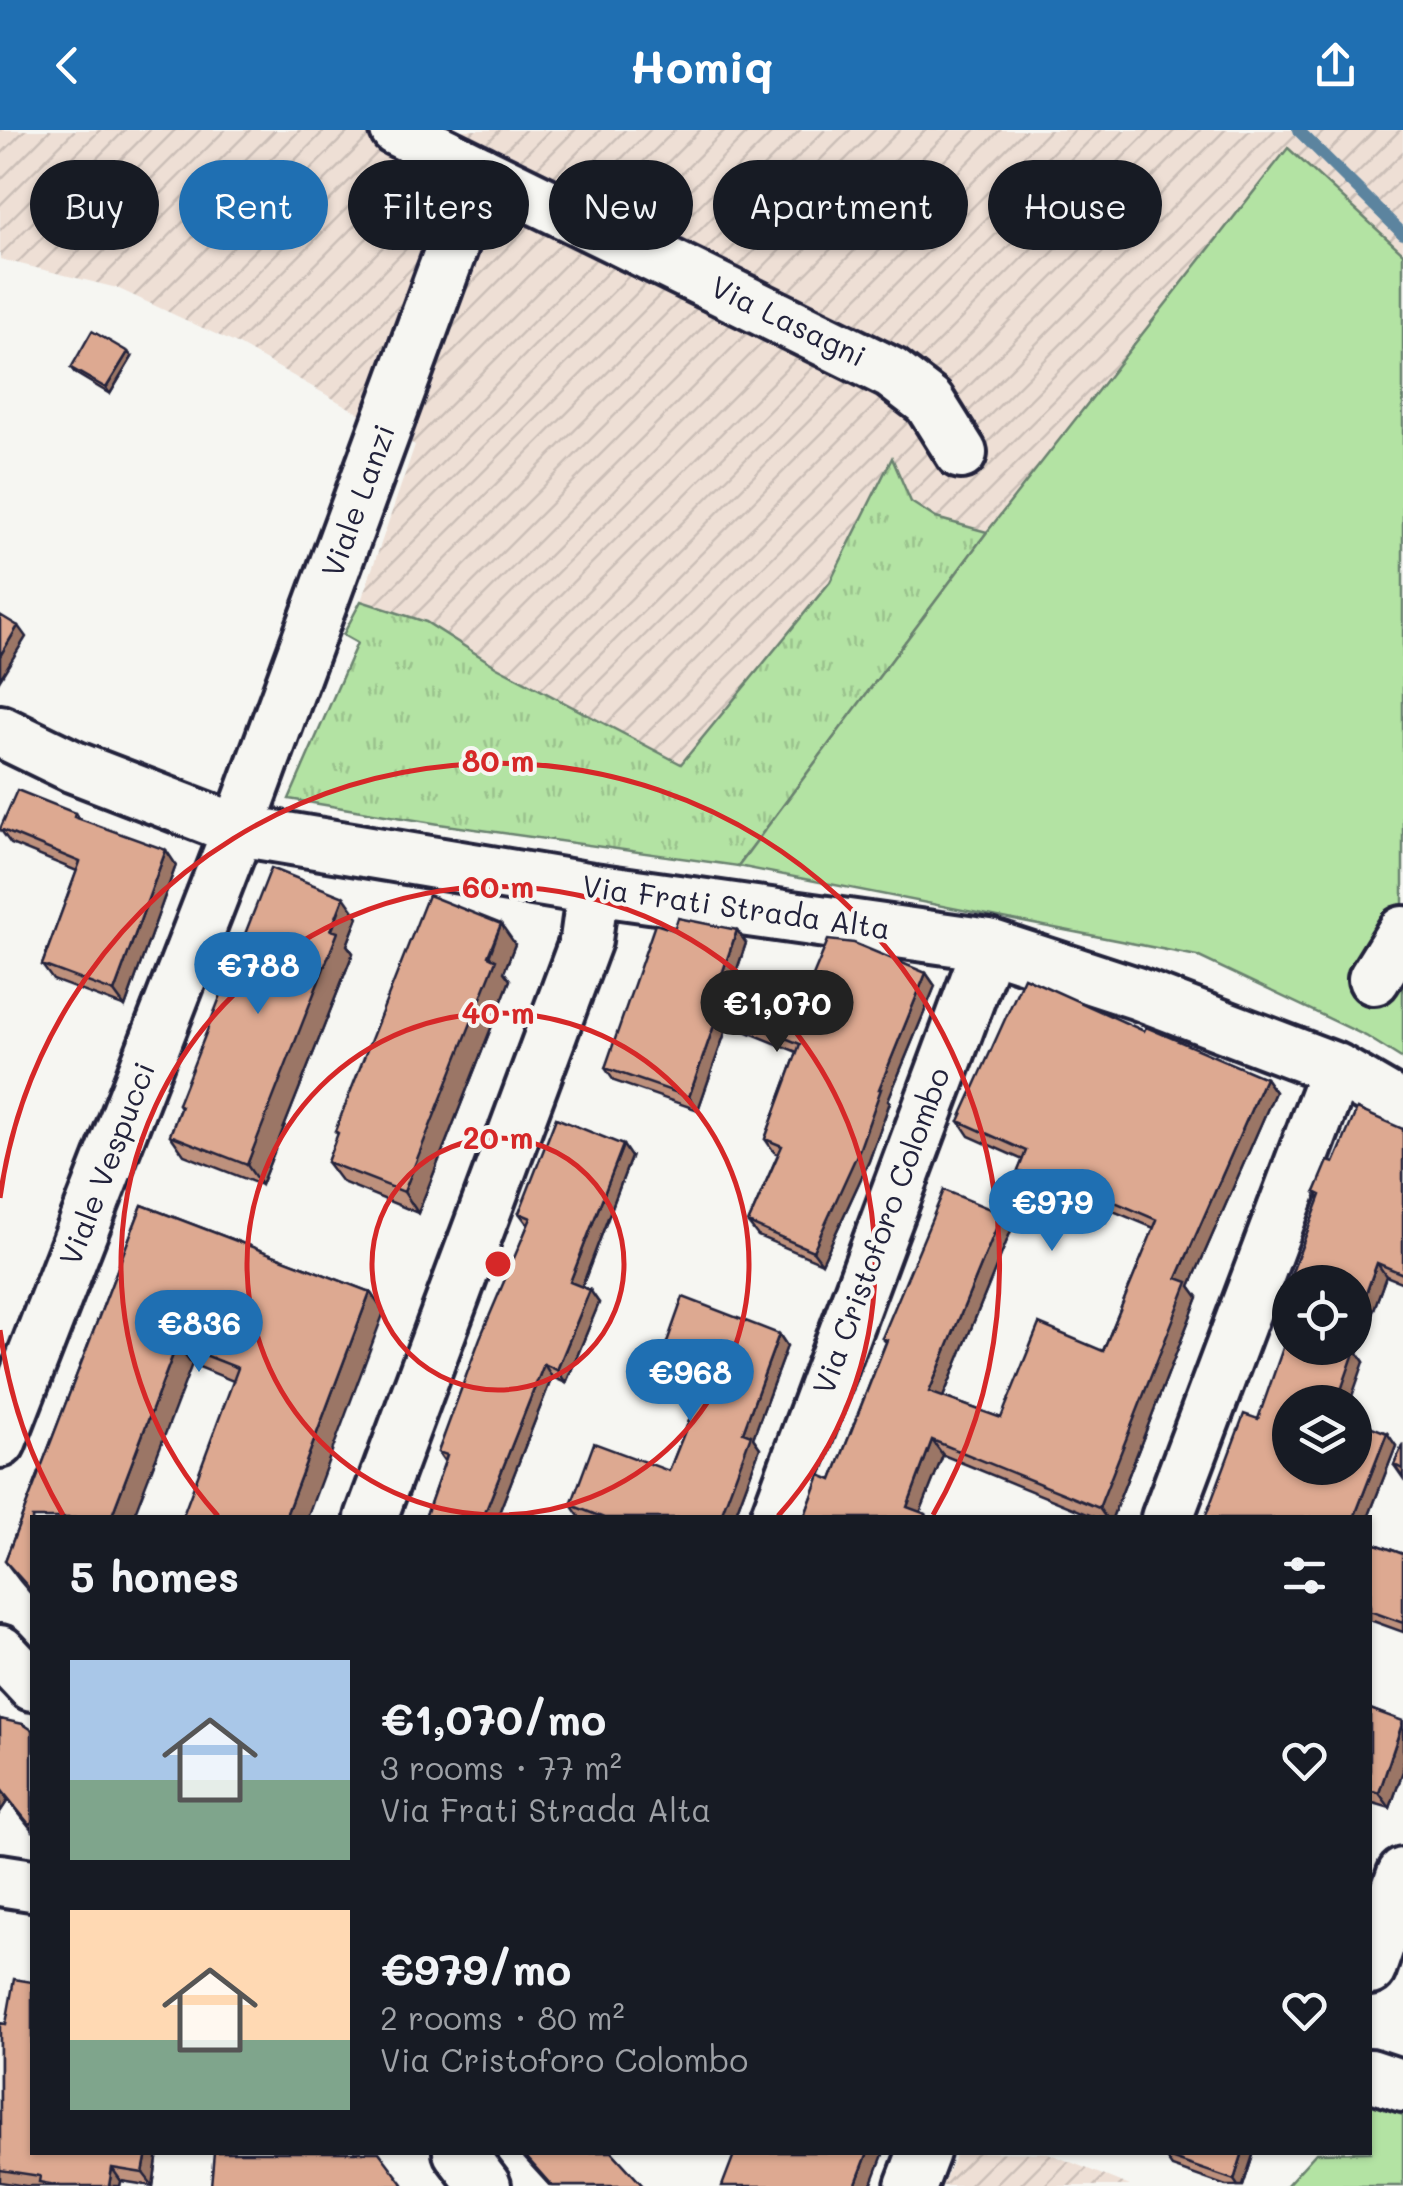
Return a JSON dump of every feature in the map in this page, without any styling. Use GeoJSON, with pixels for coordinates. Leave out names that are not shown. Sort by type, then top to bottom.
{"type":"FeatureCollection","features":[{"type":"Feature","properties":{"kind":"street","name":"Via Lasagni"},"geometry":{"type":"LineString","coordinates":[[396,130],[457,160]]}},
{"type":"Feature","properties":{"kind":"street","name":"Via Lasagni"},"geometry":{"type":"LineString","coordinates":[[529,195],[891,373],[929,402],[961,452]]}},
{"type":"Feature","properties":{"kind":"street","name":"Viale Lanzi"},"geometry":{"type":"LineString","coordinates":[[238,830],[451,250]]}},
{"type":"Feature","properties":{"kind":"street","name":"Via Frati Strada Alta"},"geometry":{"type":"LineString","coordinates":[[0,731],[74,767],[238,830],[594,889],[988,945],[1136,993],[1336,1068],[1403,1108]]}},
{"type":"Feature","properties":{"kind":"street","name":"Viale Vespucci"},"geometry":{"type":"LineString","coordinates":[[0,1442],[238,830]]}},
{"type":"Feature","properties":{"kind":"street"},"geometry":{"type":"LineString","coordinates":[[372,1515],[586,940],[594,889]]}},
{"type":"Feature","properties":{"kind":"street"},"geometry":{"type":"LineString","coordinates":[[1374,979],[1403,932]]}},
{"type":"Feature","properties":{"kind":"street","name":"Via Cristoforo Colombo"},"geometry":{"type":"LineString","coordinates":[[777,1515],[988,945]]}},
{"type":"Feature","properties":{"kind":"street"},"geometry":{"type":"LineString","coordinates":[[1168,1515],[1336,1068]]}},
{"type":"Feature","properties":{"kind":"street"},"geometry":{"type":"LineString","coordinates":[[0,1651],[30,1683]]}},
{"type":"Feature","properties":{"kind":"street"},"geometry":{"type":"LineString","coordinates":[[1372,1960],[1392,1873]]}},
{"type":"Feature","properties":{"kind":"street"},"geometry":{"type":"LineString","coordinates":[[0,1880],[30,1885]]}},
{"type":"Feature","properties":{"kind":"street"},"geometry":{"type":"LineString","coordinates":[[1372,2076],[1403,2086]]}},
{"type":"Feature","properties":{"kind":"street"},"geometry":{"type":"LineString","coordinates":[[461,2155],[486,2186]]}},
{"type":"Feature","properties":{"kind":"street"},"geometry":{"type":"LineString","coordinates":[[911,2186],[923,2155]]}},
{"type":"Feature","properties":{"kind":"shaded area"},"geometry":{"type":"Polygon","coordinates":[[[0,130],[1403,130],[1403,253],[1288,149],[987,532],[738,866],[289,799],[357,643],[343,635],[361,601],[415,445],[237,344],[117,288],[0,259],[0,130]]]}},
{"type":"Feature","properties":{"kind":"shaded area"},"geometry":{"type":"Polygon","coordinates":[[[956,2155],[1053,2155],[1130,2186],[942,2186],[956,2155]]]}},
{"type":"Feature","properties":{"kind":"green space"},"geometry":{"type":"Polygon","coordinates":[[[1288,148],[1403,253],[1403,1059],[1366,1036],[1197,956],[738,866],[987,532],[1288,148]]]}},
{"type":"Feature","properties":{"kind":"green space"},"geometry":{"type":"Polygon","coordinates":[[[892,458],[911,502],[936,518],[987,532],[738,866],[289,799],[357,643],[343,635],[361,601],[426,622],[497,667],[681,764],[830,582],[892,458]]]}},
{"type":"Feature","properties":{"kind":"green space"},"geometry":{"type":"Polygon","coordinates":[[[1372,2104],[1403,2115],[1403,2186],[1286,2186],[1314,2155],[1372,2155],[1372,2104]]]}},
{"type":"Feature","properties":{"kind":"building"},"geometry":{"type":"Polygon","coordinates":[[[92,331],[128,352],[106,388],[71,368],[92,331]]]}},
{"type":"Feature","properties":{"kind":"building"},"geometry":{"type":"Polygon","coordinates":[[[0,615],[18,626],[0,656],[0,615]]]}},
{"type":"Feature","properties":{"kind":"building"},"geometry":{"type":"Polygon","coordinates":[[[17,790],[75,813],[74,817],[166,850],[114,992],[42,965],[80,862],[0,829],[17,790]]]}},
{"type":"Feature","properties":{"kind":"building"},"geometry":{"type":"Polygon","coordinates":[[[271,868],[344,897],[331,930],[338,932],[247,1165],[170,1135],[181,1106],[178,1104],[271,868]]]}},
{"type":"Feature","properties":{"kind":"building"},"geometry":{"type":"Polygon","coordinates":[[[428,895],[501,924],[488,956],[496,960],[404,1192],[327,1162],[338,1133],[335,1131],[428,895]]]}},
{"type":"Feature","properties":{"kind":"building"},"geometry":{"type":"Polygon","coordinates":[[[678,918],[737,930],[721,977],[799,1010],[828,940],[854,943],[926,973],[879,1089],[860,1148],[813,1251],[748,1223],[782,1146],[765,1139],[800,1044],[719,1011],[689,1097],[605,1068],[655,924],[674,930],[678,918]]]}},
{"type":"Feature","properties":{"kind":"building"},"geometry":{"type":"Polygon","coordinates":[[[1024,977],[1144,1031],[1146,1027],[1265,1078],[1177,1278],[1188,1282],[1099,1508],[932,1440],[907,1507],[926,1515],[805,1515],[820,1475],[832,1480],[887,1340],[882,1338],[944,1190],[1002,1214],[929,1392],[1001,1418],[1039,1324],[1103,1351],[1157,1220],[1101,1196],[1096,1206],[1018,1171],[1026,1151],[959,1121],[1024,977]]]}},
{"type":"Feature","properties":{"kind":"building"},"geometry":{"type":"Polygon","coordinates":[[[1357,1109],[1403,1129],[1403,1274],[1377,1263],[1372,1277],[1372,1265],[1295,1265],[1321,1195],[1315,1192],[1328,1161],[1334,1163],[1357,1109]]]}},
{"type":"Feature","properties":{"kind":"building"},"geometry":{"type":"Polygon","coordinates":[[[556,1118],[623,1145],[570,1282],[590,1290],[557,1370],[544,1364],[484,1515],[426,1515],[447,1455],[438,1452],[480,1338],[531,1218],[519,1213],[556,1118]]]}},
{"type":"Feature","properties":{"kind":"building"},"geometry":{"type":"Polygon","coordinates":[[[142,1205],[370,1292],[286,1515],[183,1515],[238,1368],[177,1344],[112,1515],[30,1515],[30,1589],[5,1561],[142,1205]]]}},
{"type":"Feature","properties":{"kind":"building"},"geometry":{"type":"Polygon","coordinates":[[[683,1297],[779,1334],[743,1432],[751,1435],[721,1515],[596,1515],[571,1505],[594,1443],[669,1471],[701,1391],[656,1373],[683,1297]]]}},
{"type":"Feature","properties":{"kind":"building"},"geometry":{"type":"Polygon","coordinates":[[[1277,1365],[1350,1365],[1343,1385],[1272,1385],[1272,1485],[1367,1485],[1355,1515],[1206,1515],[1244,1414],[1258,1419],[1277,1365]]]}},
{"type":"Feature","properties":{"kind":"building"},"geometry":{"type":"Polygon","coordinates":[[[1372,1427],[1387,1433],[1372,1472],[1372,1427]]]}},
{"type":"Feature","properties":{"kind":"building"},"geometry":{"type":"Polygon","coordinates":[[[1403,1444],[1403,1469],[1394,1465],[1403,1444]]]}},
{"type":"Feature","properties":{"kind":"building"},"geometry":{"type":"Polygon","coordinates":[[[1372,1543],[1403,1554],[1403,1623],[1372,1612],[1372,1543]]]}},
{"type":"Feature","properties":{"kind":"building"},"geometry":{"type":"Polygon","coordinates":[[[1372,1710],[1403,1721],[1379,1793],[1372,1791],[1372,1710]]]}},
{"type":"Feature","properties":{"kind":"building"},"geometry":{"type":"Polygon","coordinates":[[[0,1719],[30,1729],[30,1823],[0,1788],[0,1719]]]}},
{"type":"Feature","properties":{"kind":"building"},"geometry":{"type":"Polygon","coordinates":[[[14,1979],[30,1982],[30,2155],[146,2155],[143,2173],[112,2168],[109,2186],[61,2186],[39,2182],[40,2176],[0,2170],[0,2023],[6,2024],[14,1979]]]}},
{"type":"Feature","properties":{"kind":"building"},"geometry":{"type":"Polygon","coordinates":[[[214,2155],[381,2155],[403,2184],[401,2186],[211,2186],[214,2155]]]}},
{"type":"Feature","properties":{"kind":"building"},"geometry":{"type":"Polygon","coordinates":[[[525,2155],[615,2155],[643,2186],[552,2186],[525,2155]]]}},
{"type":"Feature","properties":{"kind":"building"},"geometry":{"type":"Polygon","coordinates":[[[734,2155],[867,2155],[855,2186],[722,2186],[734,2155]]]}},
{"type":"Feature","properties":{"kind":"building"},"geometry":{"type":"Polygon","coordinates":[[[1164,2155],[1242,2155],[1234,2180],[1164,2155]]]}},
{"type":"Feature","properties":{"kind":"waterway"},"geometry":{"type":"LineString","coordinates":[[1298,130],[1403,234]]}}]}
